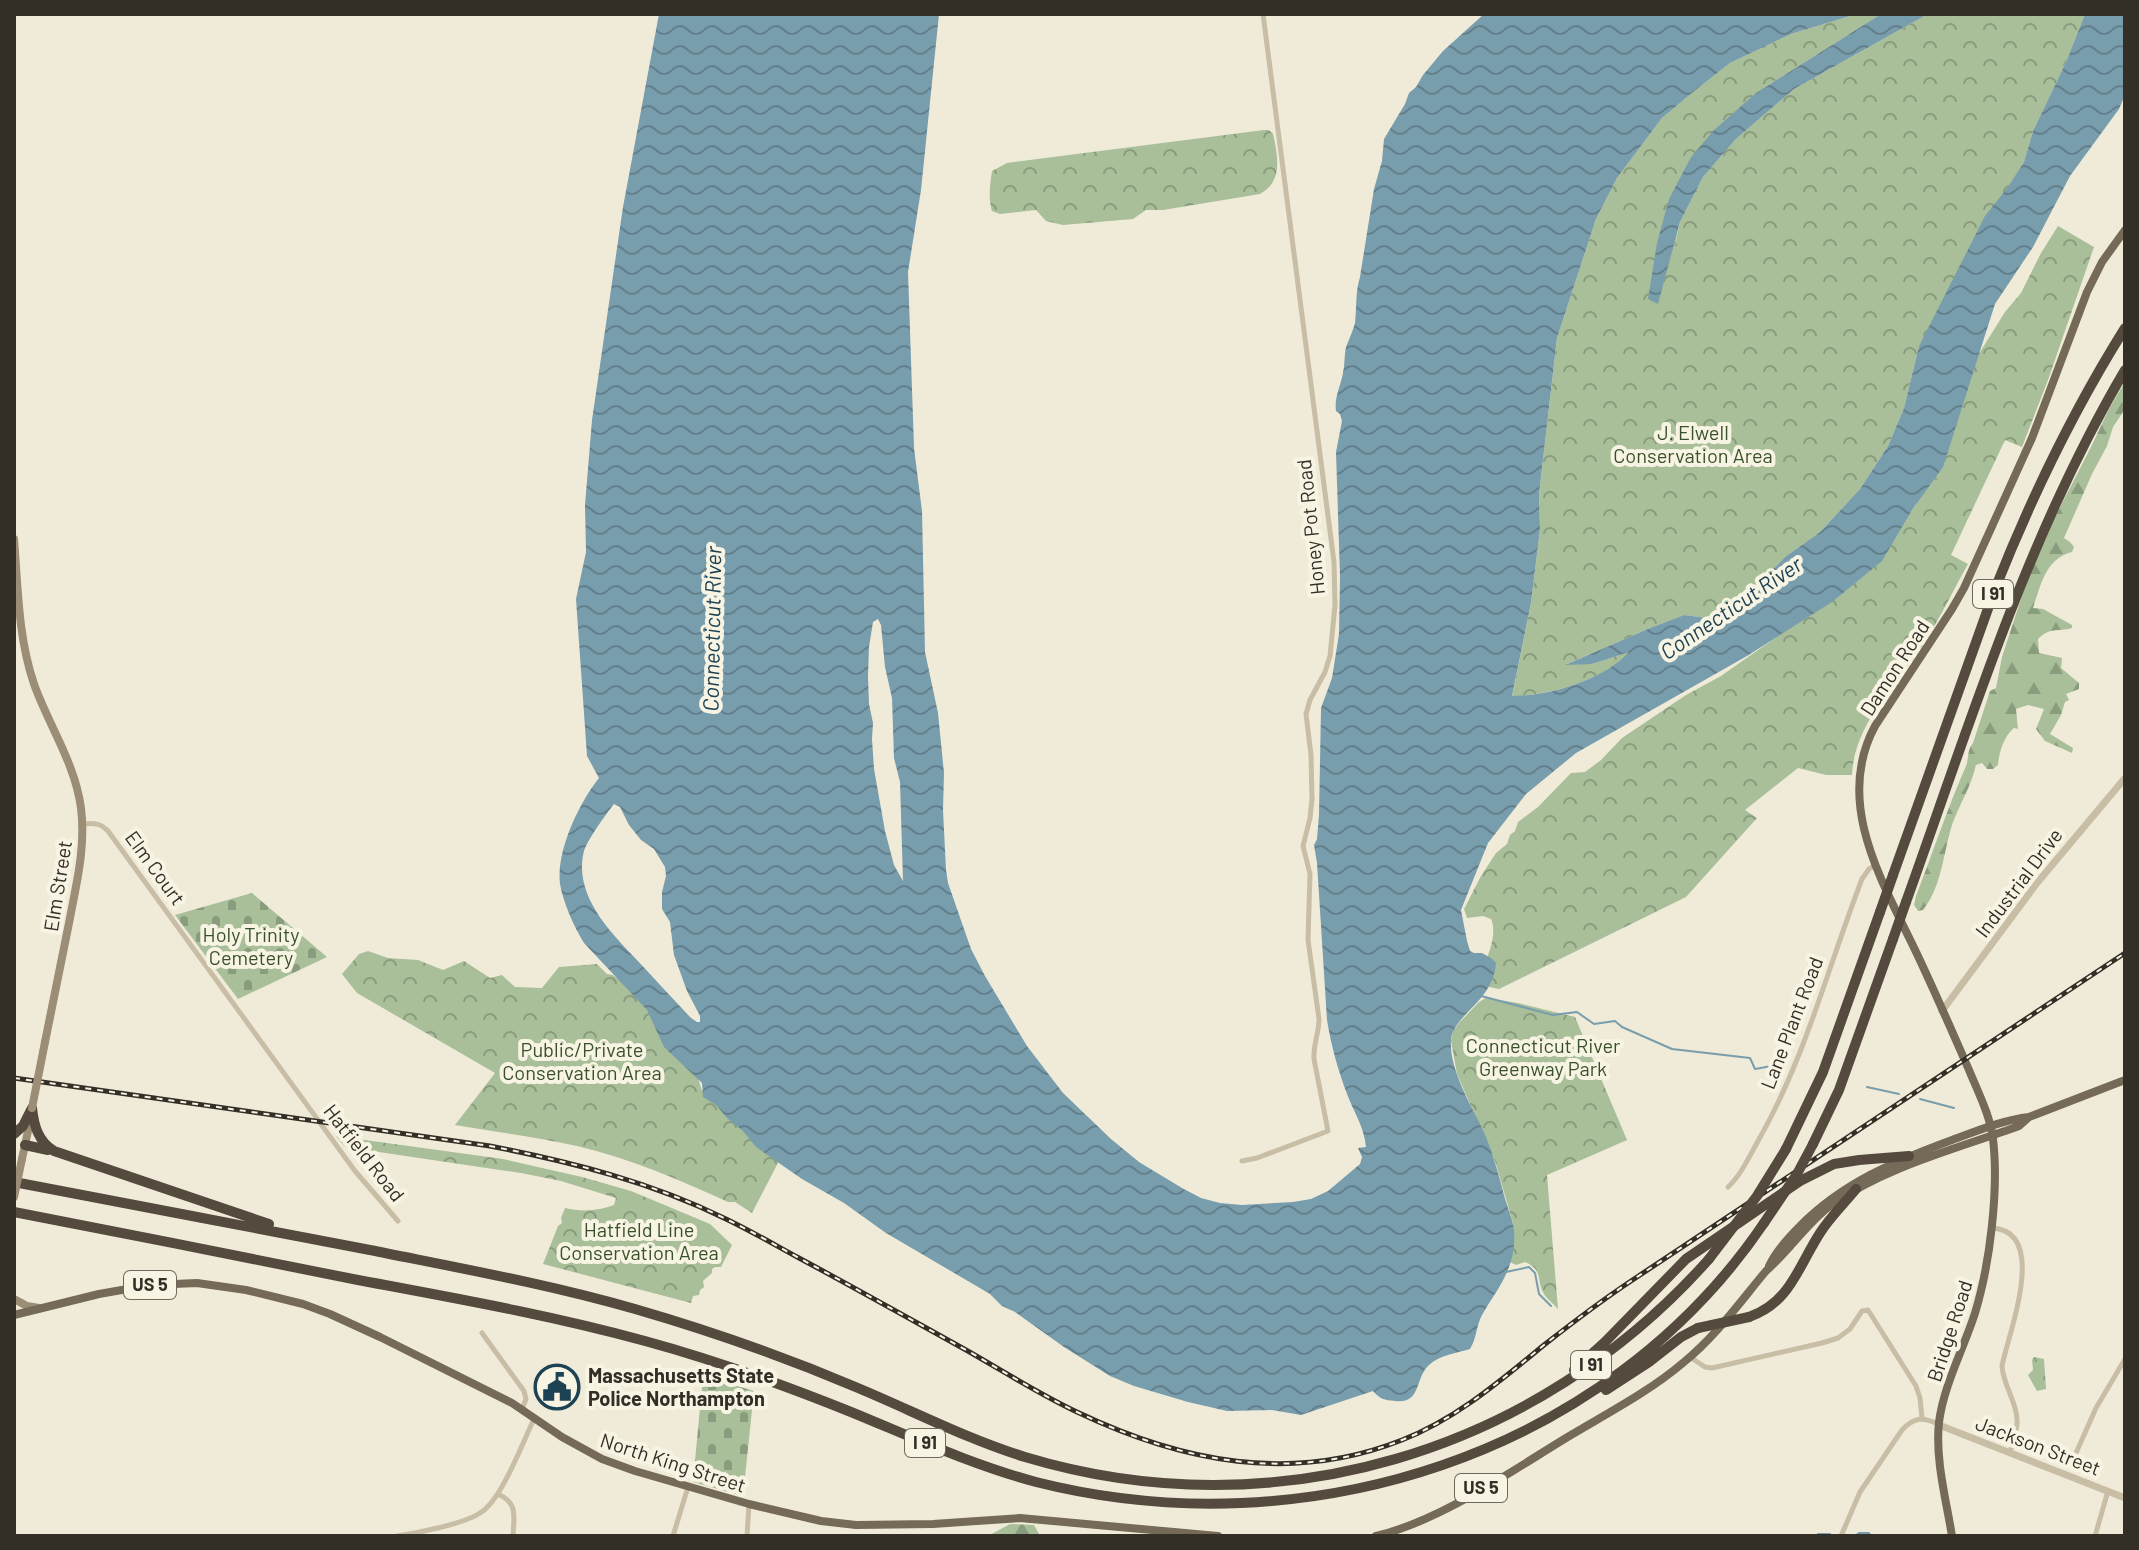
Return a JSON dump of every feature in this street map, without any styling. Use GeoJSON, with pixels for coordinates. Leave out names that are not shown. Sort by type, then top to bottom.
{"type":"FeatureCollection","features":[{"type":"Feature","properties":{"kind":"highway","name":"I 91"},"geometry":{"type":"LineString","coordinates":[[14,1182],[539,1284],[649,1313],[800,1365],[997,1447],[1050,1464],[1106,1476],[1193,1485],[1278,1482],[1366,1467],[1451,1440],[1520,1410],[1592,1365],[1649,1320],[1709,1259],[1757,1196],[1786,1149],[1826,1064],[2012,545],[2067,430],[2125,328]]}},
{"type":"Feature","properties":{"kind":"highway","name":"I 91"},"geometry":{"type":"LineString","coordinates":[[14,1214],[524,1312],[645,1341],[791,1389],[1003,1473],[1123,1501],[1189,1507],[1302,1501],[1394,1483],[1448,1465],[1500,1444],[1551,1418],[1606,1382],[1678,1323],[1724,1276],[1797,1174],[1839,1090],[2021,581],[2068,475],[2125,370]]}},
{"type":"Feature","properties":{"kind":"highway"},"geometry":{"type":"LineString","coordinates":[[14,1134],[23,1126],[32,1108]]}},
{"type":"Feature","properties":{"kind":"highway"},"geometry":{"type":"LineString","coordinates":[[32,1108],[38,1134],[43,1143],[54,1151]]}},
{"type":"Feature","properties":{"kind":"highway"},"geometry":{"type":"LineString","coordinates":[[21,1150],[54,1151],[332,1243]]}},
{"type":"Feature","properties":{"kind":"highway"},"geometry":{"type":"LineString","coordinates":[[1451,1440],[1527,1401],[1561,1379],[1596,1351],[1701,1246],[1800,1181],[1834,1164],[1909,1156]]}},
{"type":"Feature","properties":{"kind":"highway"},"geometry":{"type":"LineString","coordinates":[[1551,1418],[1610,1387],[1698,1328],[1749,1317],[1769,1308],[1785,1294],[1820,1233],[1856,1189]]}},
{"type":"Feature","properties":{"kind":"main road","name":"Damon Road"},"geometry":{"type":"LineString","coordinates":[[1992,1131],[1977,1090],[1865,839],[1858,805],[1860,770],[1875,726],[1964,588],[2030,443],[2084,298],[2102,262],[2125,230]]}},
{"type":"Feature","properties":{"kind":"main road","name":"Elm Street"},"geometry":{"type":"LineString","coordinates":[[14,539],[17,621],[34,684],[75,779],[82,824],[81,860],[14,1197]]}},
{"type":"Feature","properties":{"kind":"main road","name":"US 5"},"geometry":{"type":"LineString","coordinates":[[1766,1271],[1789,1238],[1825,1202],[1857,1181],[1909,1156],[2019,1126],[2029,1117],[2125,1080]]}},
{"type":"Feature","properties":{"kind":"main road","name":"US 5"},"geometry":{"type":"LineString","coordinates":[[1376,1536],[1428,1517],[1466,1497],[1644,1391],[1690,1357],[1817,1217],[1856,1189],[1878,1177],[1992,1131]]}},
{"type":"Feature","properties":{"kind":"main road","name":"Bridge Road"},"geometry":{"type":"LineString","coordinates":[[1952,1536],[1940,1465],[1939,1425],[1944,1399],[1976,1311],[1984,1276],[1991,1228],[1992,1131]]}},
{"type":"Feature","properties":{"kind":"main road","name":"North King Street"},"geometry":{"type":"LineString","coordinates":[[14,1315],[123,1289],[173,1283],[246,1290],[330,1314],[478,1385],[535,1417],[562,1437],[620,1467],[749,1504],[821,1521],[856,1525],[1020,1518],[1218,1536]]}},
{"type":"Feature","properties":{"kind":"main road"},"geometry":{"type":"LineString","coordinates":[[14,1299],[27,1306],[43,1308]]}},
{"type":"Feature","properties":{"kind":"street","name":"Honey Pot Road"},"geometry":{"type":"LineString","coordinates":[[1242,1161],[1328,1131],[1314,1059],[1319,1019],[1308,940],[1310,874],[1303,846],[1312,799],[1306,712],[1330,656],[1335,605],[1334,562],[1263,14]]}},
{"type":"Feature","properties":{"kind":"street","name":"Industrial Drive"},"geometry":{"type":"LineString","coordinates":[[1942,1011],[2037,883],[2125,778]]}},
{"type":"Feature","properties":{"kind":"street","name":"Elm Court"},"geometry":{"type":"LineString","coordinates":[[82,824],[101,824],[108,831],[306,1103]]}},
{"type":"Feature","properties":{"kind":"street","name":"Lane Plant Road"},"geometry":{"type":"LineString","coordinates":[[1728,1187],[1745,1165],[1781,1099],[1809,1030],[1862,879],[1875,865]]}},
{"type":"Feature","properties":{"kind":"street","name":"Hatfield Road"},"geometry":{"type":"LineString","coordinates":[[306,1103],[355,1171],[398,1221]]}},
{"type":"Feature","properties":{"kind":"street"},"geometry":{"type":"LineString","coordinates":[[1991,1228],[2009,1233],[2022,1254],[2022,1284],[2002,1366],[2017,1419],[2010,1452]]}},
{"type":"Feature","properties":{"kind":"street"},"geometry":{"type":"LineString","coordinates":[[1690,1357],[1705,1367],[1718,1367],[1830,1341],[1847,1333],[1862,1311],[1868,1310],[1916,1386],[1922,1418]]}},
{"type":"Feature","properties":{"kind":"street"},"geometry":{"type":"LineString","coordinates":[[482,1333],[524,1391],[526,1399],[522,1409]]}},
{"type":"Feature","properties":{"kind":"street"},"geometry":{"type":"LineString","coordinates":[[2076,1453],[2099,1400],[2125,1359]]}},
{"type":"Feature","properties":{"kind":"street"},"geometry":{"type":"LineString","coordinates":[[397,1536],[484,1511],[498,1494],[535,1417]]}},
{"type":"Feature","properties":{"kind":"street"},"geometry":{"type":"LineString","coordinates":[[1841,1536],[1860,1492],[1909,1423],[1922,1418],[1939,1425]]}},
{"type":"Feature","properties":{"kind":"street","name":"Jackson Street"},"geometry":{"type":"LineString","coordinates":[[1939,1425],[2125,1498]]}},
{"type":"Feature","properties":{"kind":"street"},"geometry":{"type":"LineString","coordinates":[[673,1536],[688,1487]]}},
{"type":"Feature","properties":{"kind":"street"},"geometry":{"type":"LineString","coordinates":[[2095,1536],[2108,1491]]}},
{"type":"Feature","properties":{"kind":"street"},"geometry":{"type":"LineString","coordinates":[[498,1494],[512,1504],[513,1536]]}},
{"type":"Feature","properties":{"kind":"street"},"geometry":{"type":"LineString","coordinates":[[747,1536],[749,1504]]}},
{"type":"Feature","properties":{"kind":"green space","name":"J. Elwell Conservation Area"},"geometry":{"type":"Polygon","coordinates":[[[1857,14],[1881,14],[1756,93],[1691,157],[1674,250],[1680,222],[1703,177],[1736,139],[1794,89],[1928,14],[2085,14],[2033,131],[2024,162],[1919,346],[1904,408],[1888,446],[1860,489],[1820,532],[1785,557],[1747,596],[1715,619],[1684,615],[1650,628],[1567,664],[1592,664],[1631,651],[1617,664],[1588,680],[1538,694],[1512,697],[1531,603],[1540,529],[1539,494],[1557,338],[1596,219],[1617,178],[1662,118],[1730,63],[1791,34],[1857,14]]]}},
{"type":"Feature","properties":{"kind":"green space"},"geometry":{"type":"Polygon","coordinates":[[[1264,130],[1273,134],[1277,168],[1272,183],[1260,194],[1146,210],[1133,219],[1063,225],[1046,221],[1036,210],[1000,214],[992,211],[992,171],[1007,163],[1264,130]]]}},
{"type":"Feature","properties":{"kind":"green space"},"geometry":{"type":"Polygon","coordinates":[[[2058,226],[2094,247],[2048,380],[2022,447],[2005,440],[1951,555],[1968,564],[1926,640],[1869,721],[1855,756],[1852,775],[1826,775],[1798,768],[1745,810],[1757,818],[1686,897],[1499,989],[1475,984],[1489,952],[1493,926],[1491,919],[1483,916],[1467,918],[1464,909],[1481,876],[1496,853],[1507,844],[1518,822],[1538,807],[1571,773],[1585,772],[1622,738],[1686,695],[1721,676],[1788,629],[1898,528],[1926,485],[1975,360],[2005,312],[2021,293],[2058,226]]]}},
{"type":"Feature","properties":{"kind":"green space"},"geometry":{"type":"Polygon","coordinates":[[[2125,382],[2125,409],[2113,427],[2064,538],[2074,547],[2072,552],[2063,555],[2050,567],[2033,608],[2043,609],[2072,625],[2072,628],[2050,631],[2038,639],[2039,653],[2062,658],[2061,668],[2079,683],[2079,689],[2066,694],[2069,700],[2065,702],[2050,734],[2073,748],[2072,753],[2045,741],[2036,729],[2044,709],[2028,705],[2016,709],[2018,729],[2010,731],[2005,740],[1998,765],[1987,769],[1982,763],[1976,765],[1952,825],[1934,891],[1923,910],[1918,911],[1914,905],[1916,896],[1966,766],[1990,691],[1996,688],[2002,657],[2035,556],[2125,382]]]}},
{"type":"Feature","properties":{"kind":"green space","name":"Holy Trinity Cemetery"},"geometry":{"type":"Polygon","coordinates":[[[252,893],[327,957],[238,999],[175,915],[252,893]]]}},
{"type":"Feature","properties":{"kind":"green space","name":"Public/Private Conservation Area"},"geometry":{"type":"Polygon","coordinates":[[[368,951],[388,958],[418,960],[443,970],[464,961],[490,978],[502,975],[515,987],[542,988],[559,967],[597,964],[647,1001],[693,1062],[702,1091],[728,1107],[781,1157],[752,1213],[735,1202],[728,1202],[654,1170],[596,1151],[455,1125],[495,1073],[357,993],[342,974],[359,954],[368,951]]]}},
{"type":"Feature","properties":{"kind":"green space","name":"Connecticut River Greenway Park"},"geometry":{"type":"Polygon","coordinates":[[[1486,998],[1575,1017],[1627,1140],[1547,1175],[1558,1309],[1544,1294],[1537,1272],[1531,1265],[1525,1262],[1516,1265],[1508,1261],[1514,1243],[1513,1223],[1495,1161],[1457,1074],[1451,1041],[1453,1031],[1486,998]]]}},
{"type":"Feature","properties":{"kind":"green space","name":"Hatfield Line Conservation Area"},"geometry":{"type":"Polygon","coordinates":[[[336,1136],[503,1159],[582,1177],[631,1191],[710,1224],[732,1245],[721,1267],[712,1269],[703,1281],[704,1287],[699,1295],[693,1296],[691,1303],[543,1264],[562,1223],[565,1208],[602,1209],[614,1205],[616,1198],[561,1181],[521,1173],[345,1147],[336,1136]]]}},
{"type":"Feature","properties":{"kind":"green space"},"geometry":{"type":"Polygon","coordinates":[[[2034,1357],[2044,1359],[2046,1389],[2037,1391],[2028,1375],[2033,1370],[2034,1357]]]}},
{"type":"Feature","properties":{"kind":"green space"},"geometry":{"type":"Polygon","coordinates":[[[703,1376],[754,1391],[743,1496],[693,1482],[703,1376]]]}},
{"type":"Feature","properties":{"kind":"green space"},"geometry":{"type":"Polygon","coordinates":[[[1010,1524],[1034,1525],[1039,1534],[988,1536],[1010,1524]]]}},
{"type":"Feature","properties":{"kind":"water","name":"Connecticut River"},"geometry":{"type":"Polygon","coordinates":[[[659,14],[939,14],[921,190],[908,272],[914,448],[922,511],[925,652],[938,713],[944,773],[948,883],[971,949],[1027,1046],[1063,1093],[1111,1139],[1139,1162],[1201,1198],[1242,1205],[1293,1202],[1311,1199],[1328,1191],[1360,1164],[1362,1157],[1358,1148],[1366,1147],[1338,1067],[1327,1020],[1314,845],[1319,815],[1321,708],[1332,678],[1339,634],[1336,452],[1342,421],[1336,411],[1336,401],[1346,347],[1355,323],[1357,289],[1384,139],[1409,93],[1443,51],[1484,14],[1857,14],[1791,34],[1730,63],[1662,118],[1617,178],[1596,219],[1557,338],[1539,494],[1540,529],[1531,603],[1512,696],[1527,695],[1559,689],[1605,671],[1629,652],[1592,664],[1565,665],[1650,628],[1684,615],[1715,619],[1747,596],[1785,557],[1820,532],[1860,489],[1888,446],[1904,408],[1919,346],[1985,216],[2024,162],[2033,131],[2085,14],[2125,14],[2125,95],[2119,109],[2070,176],[2033,247],[1995,304],[1943,467],[1912,510],[1882,561],[1832,602],[1747,656],[1576,753],[1526,794],[1488,843],[1461,910],[1470,951],[1482,953],[1496,963],[1488,988],[1453,1031],[1451,1050],[1460,1082],[1490,1148],[1513,1226],[1513,1254],[1504,1279],[1482,1315],[1470,1349],[1429,1365],[1410,1399],[1388,1400],[1373,1391],[1301,1415],[1272,1410],[1227,1411],[1134,1386],[1110,1376],[1002,1306],[990,1294],[802,1179],[756,1147],[716,1105],[703,1097],[702,1083],[664,1047],[647,1010],[580,937],[564,899],[560,871],[570,828],[599,778],[587,756],[576,599],[586,552],[585,505],[592,420],[623,207],[659,14]],[[878,619],[873,622],[868,676],[874,769],[885,831],[894,865],[903,881],[900,782],[894,758],[892,698],[878,619]],[[614,804],[584,851],[582,867],[588,897],[615,936],[691,1018],[700,1022],[674,955],[670,922],[662,909],[665,867],[654,849],[641,840],[629,825],[620,807],[614,804]]]}},
{"type":"Feature","properties":{"kind":"water"},"geometry":{"type":"Polygon","coordinates":[[[1881,14],[1928,14],[1794,89],[1736,139],[1703,177],[1680,222],[1658,304],[1648,299],[1657,243],[1669,199],[1691,157],[1714,130],[1756,93],[1881,14]]]}},
{"type":"Feature","properties":{"kind":"waterway"},"geometry":{"type":"LineString","coordinates":[[1481,996],[1553,1015],[1577,1012],[1594,1024],[1615,1021],[1672,1049],[1750,1058],[1755,1069],[1783,1064]]}},
{"type":"Feature","properties":{"kind":"waterway"},"geometry":{"type":"LineString","coordinates":[[1867,1087],[1899,1094]]}},
{"type":"Feature","properties":{"kind":"waterway"},"geometry":{"type":"LineString","coordinates":[[1920,1099],[1954,1108]]}},
{"type":"Feature","properties":{"kind":"waterway"},"geometry":{"type":"LineString","coordinates":[[1506,1272],[1529,1267],[1535,1273],[1539,1294],[1551,1306]]}},
{"type":"Feature","properties":{"kind":"waterway"},"geometry":{"type":"LineString","coordinates":[[1855,1536],[1859,1533],[1869,1533],[1871,1536]]}},
{"type":"Feature","properties":{"kind":"waterway"},"geometry":{"type":"LineString","coordinates":[[1818,1534],[1830,1534]]}},
{"type":"Feature","properties":{"kind":"railway"},"geometry":{"type":"LineString","coordinates":[[14,1078],[490,1146],[611,1175],[669,1194],[735,1224],[1077,1412],[1156,1444],[1237,1461],[1278,1464],[1319,1461],[1360,1453],[1402,1440],[1441,1421],[1477,1398],[1620,1289],[2125,953]]}},
{"type":"Feature","properties":{"kind":"place","name":"Massachusetts State Police Northampton"},"geometry":{"type":"Point","coordinates":[557,1387]}}]}
